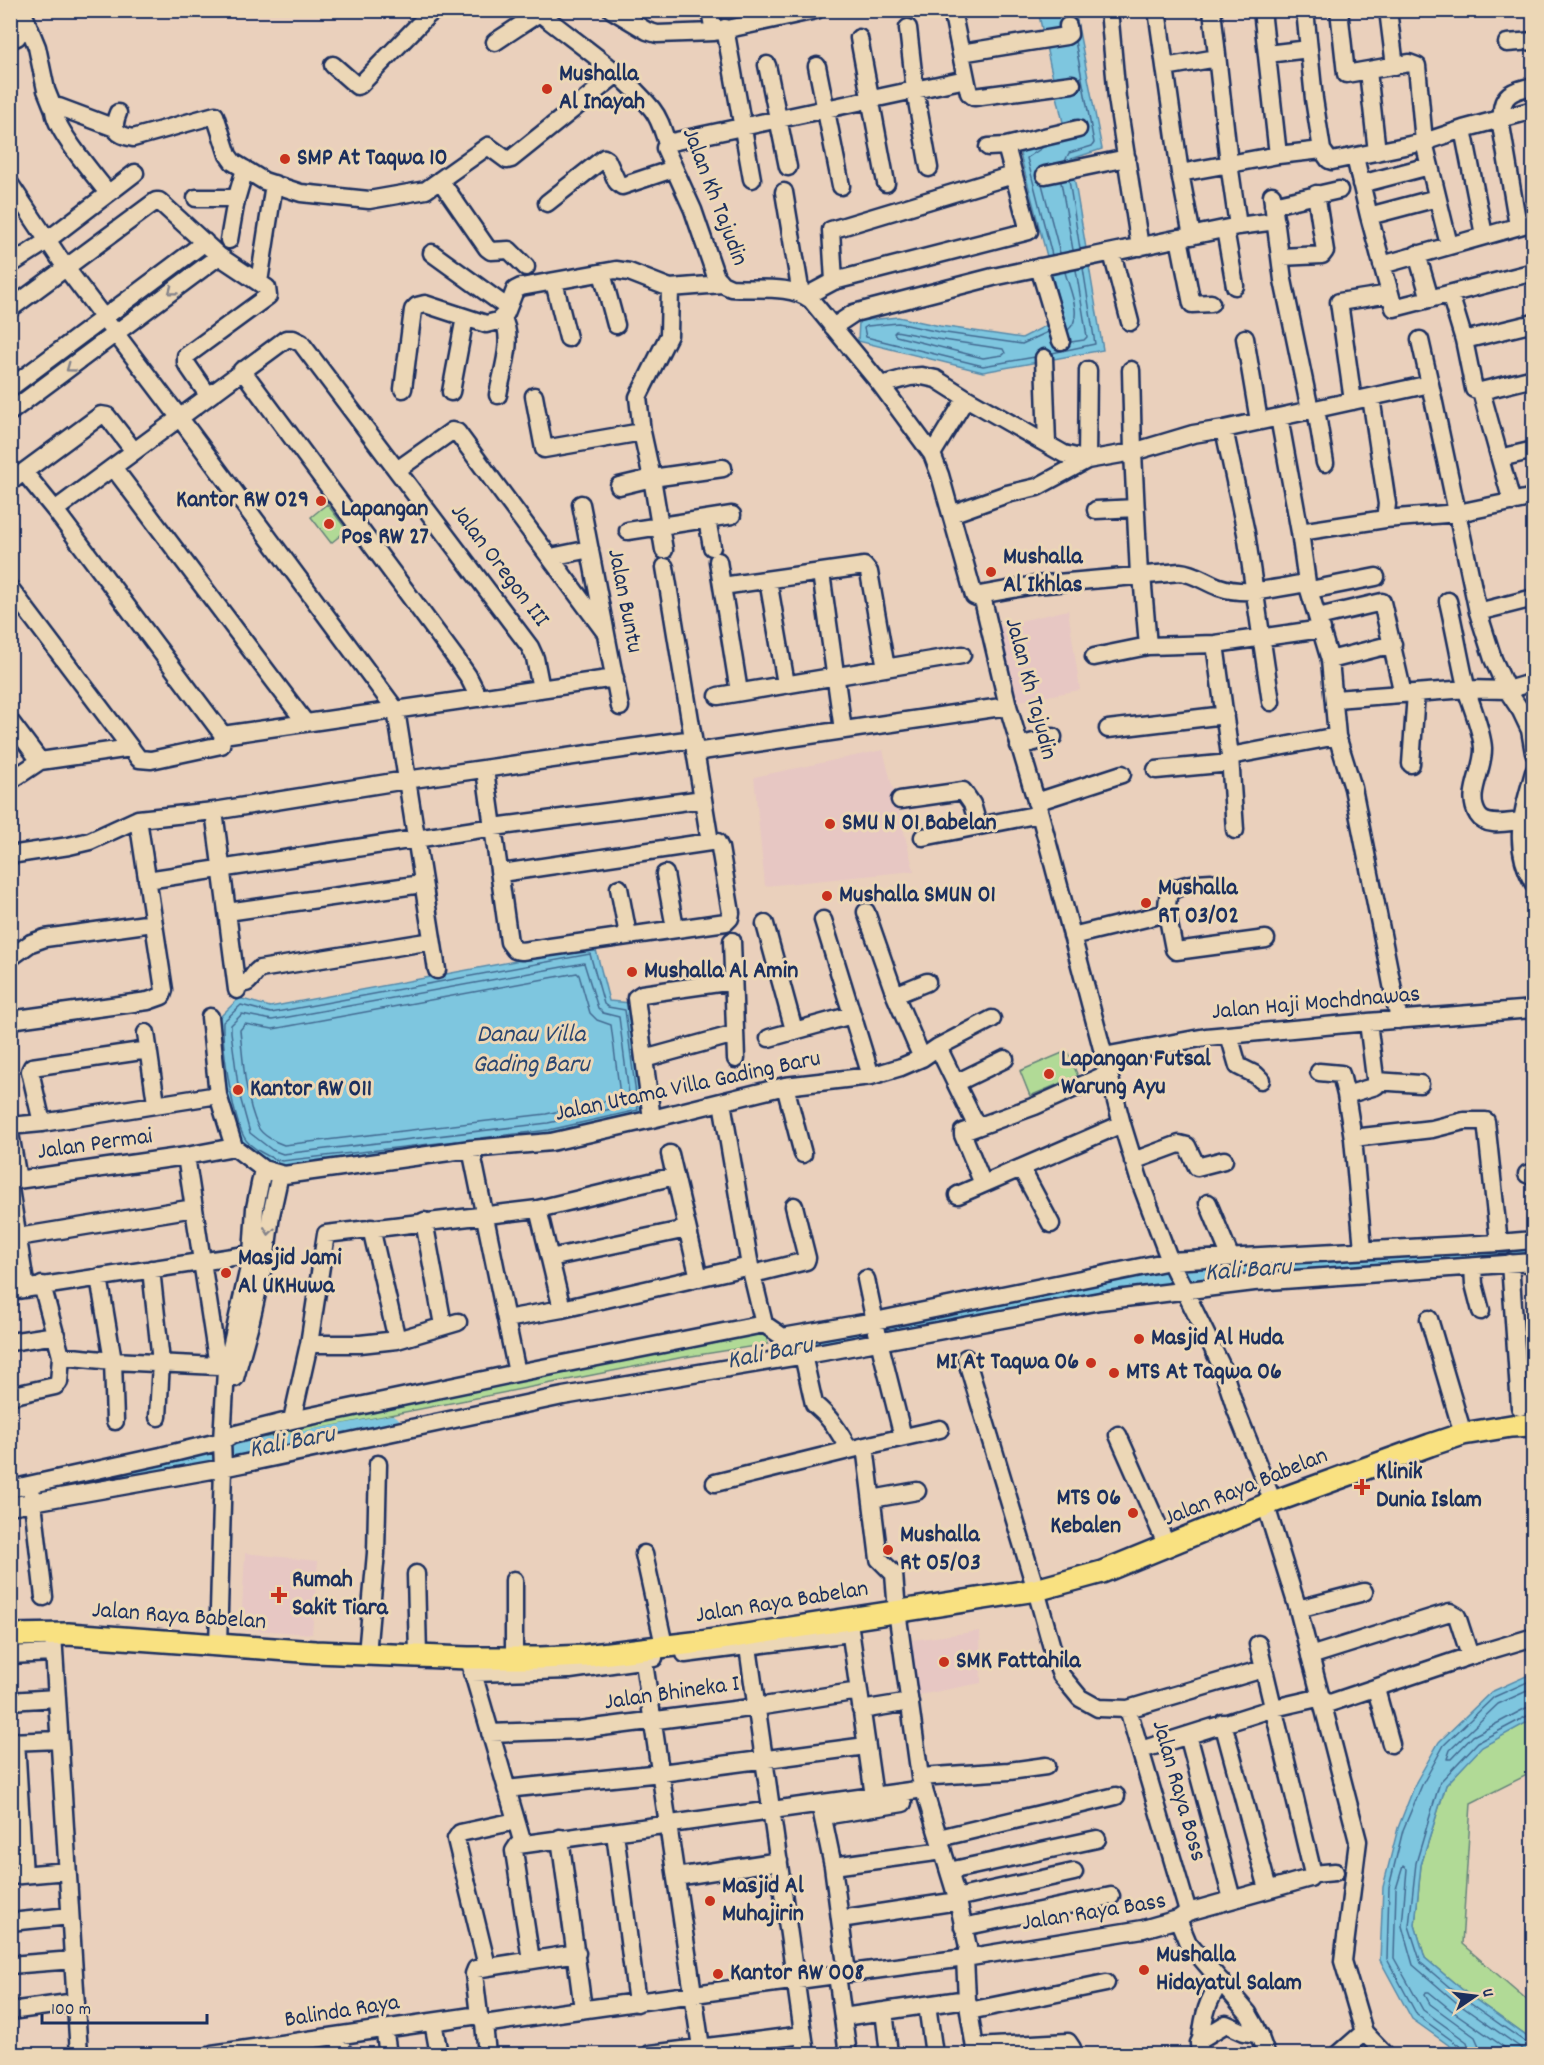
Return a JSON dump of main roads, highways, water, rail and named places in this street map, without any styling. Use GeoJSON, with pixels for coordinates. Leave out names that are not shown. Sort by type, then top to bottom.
{"type":"FeatureCollection","features":[{"type":"Feature","properties":{"kind":"main road","name":"Jalan Raya Babelan"},"geometry":{"type":"LineString","coordinates":[[10,1635],[53,1643],[221,1646],[418,1656],[470,1666],[514,1658],[644,1654],[664,1645],[849,1626],[897,1611],[1036,1590],[1102,1572],[1269,1504],[1463,1434],[1511,1426],[1533,1425]]}},
{"type":"Feature","properties":{"kind":"water"},"geometry":{"type":"Polygon","coordinates":[[[1038,11],[1075,11],[1102,149],[1071,159],[1103,350],[983,372],[858,341],[859,321],[898,317],[940,326],[1022,338],[1063,317],[1020,154],[1064,127],[1038,11]]]}},
{"type":"Feature","properties":{"kind":"water","name":"Danau Villa Gading Baru"},"geometry":{"type":"Polygon","coordinates":[[[595,946],[609,1001],[631,1003],[646,1115],[550,1136],[281,1168],[265,1163],[239,1142],[225,1096],[217,1020],[239,998],[270,1007],[595,946]]]}},
{"type":"Feature","properties":{"kind":"water"},"geometry":{"type":"Polygon","coordinates":[[[1533,1673],[1533,1719],[1482,1747],[1446,1785],[1421,1865],[1415,1925],[1425,1958],[1465,1992],[1533,2041],[1533,2054],[1461,2054],[1412,2019],[1380,1960],[1383,1887],[1398,1828],[1416,1782],[1439,1742],[1491,1692],[1533,1673]]]}},
{"type":"Feature","properties":{"kind":"waterway","name":"Kali Baru"},"geometry":{"type":"LineString","coordinates":[[795,1349],[1155,1278],[1534,1250]]}},
{"type":"Feature","properties":{"kind":"waterway","name":"Kali Baru"},"geometry":{"type":"LineString","coordinates":[[40,1490],[391,1425]]}},
{"type":"Feature","properties":{"kind":"place","name":"Mushalla Al Inayah"},"geometry":{"type":"Point","coordinates":[547,89]}},
{"type":"Feature","properties":{"kind":"place","name":"SMP At Taqwa 10"},"geometry":{"type":"Point","coordinates":[285,159]}},
{"type":"Feature","properties":{"kind":"place","name":"Kantor RW 029"},"geometry":{"type":"Point","coordinates":[321,501]}},
{"type":"Feature","properties":{"kind":"place","name":"Lapangan Pos RW 27"},"geometry":{"type":"Point","coordinates":[329,524]}},
{"type":"Feature","properties":{"kind":"place","name":"Mushalla Al Ikhlas"},"geometry":{"type":"Point","coordinates":[991,572]}},
{"type":"Feature","properties":{"kind":"place","name":"SMU N 01 Babelan"},"geometry":{"type":"Point","coordinates":[830,824]}},
{"type":"Feature","properties":{"kind":"place","name":"Mushalla SMUN 01"},"geometry":{"type":"Point","coordinates":[827,896]}},
{"type":"Feature","properties":{"kind":"place","name":"Mushalla RT 03/02"},"geometry":{"type":"Point","coordinates":[1146,903]}},
{"type":"Feature","properties":{"kind":"place","name":"Mushalla Al Amin"},"geometry":{"type":"Point","coordinates":[632,972]}},
{"type":"Feature","properties":{"kind":"place","name":"Lapangan Futsal Warung Ayu"},"geometry":{"type":"Point","coordinates":[1049,1074]}},
{"type":"Feature","properties":{"kind":"place","name":"Kantor RW 011"},"geometry":{"type":"Point","coordinates":[238,1090]}},
{"type":"Feature","properties":{"kind":"place","name":"Masjid Jami Al UKHuwa"},"geometry":{"type":"Point","coordinates":[226,1273]}},
{"type":"Feature","properties":{"kind":"place","name":"Masjid Al Huda"},"geometry":{"type":"Point","coordinates":[1139,1339]}},
{"type":"Feature","properties":{"kind":"place","name":"MI At Taqwa 06"},"geometry":{"type":"Point","coordinates":[1091,1363]}},
{"type":"Feature","properties":{"kind":"place","name":"MTS At Taqwa 06"},"geometry":{"type":"Point","coordinates":[1114,1373]}},
{"type":"Feature","properties":{"kind":"place","name":"Klinik Dunia Islam"},"geometry":{"type":"Point","coordinates":[1362,1487]}},
{"type":"Feature","properties":{"kind":"place","name":"MTS 06 Kebalen"},"geometry":{"type":"Point","coordinates":[1133,1513]}},
{"type":"Feature","properties":{"kind":"place","name":"Mushalla Rt 05/03"},"geometry":{"type":"Point","coordinates":[888,1550]}},
{"type":"Feature","properties":{"kind":"place","name":"Rumah Sakit Tiara"},"geometry":{"type":"Point","coordinates":[279,1595]}},
{"type":"Feature","properties":{"kind":"place","name":"SMK Fattahila"},"geometry":{"type":"Point","coordinates":[944,1662]}},
{"type":"Feature","properties":{"kind":"place","name":"Masjid Al Muhajirin"},"geometry":{"type":"Point","coordinates":[710,1901]}},
{"type":"Feature","properties":{"kind":"place","name":"Mushalla Hidayatul Salam"},"geometry":{"type":"Point","coordinates":[1144,1970]}},
{"type":"Feature","properties":{"kind":"place","name":"Kantor RW 008"},"geometry":{"type":"Point","coordinates":[718,1974]}}]}
